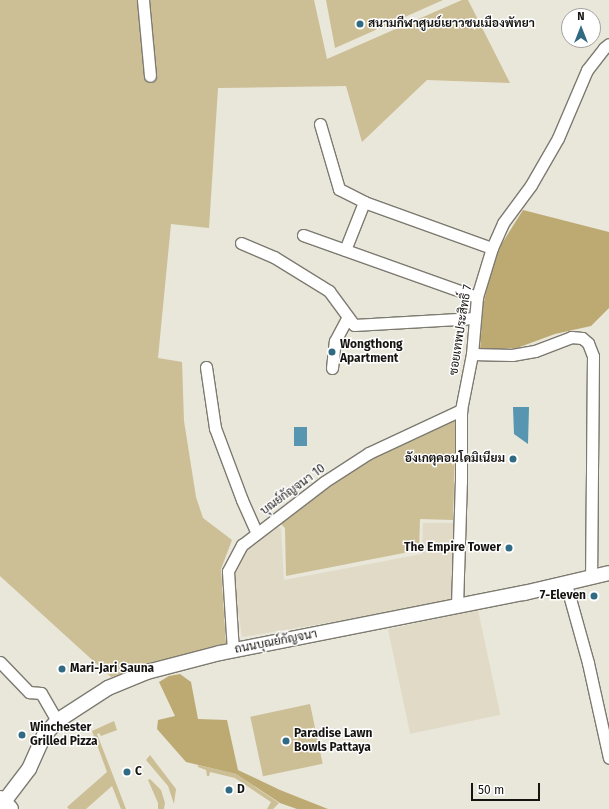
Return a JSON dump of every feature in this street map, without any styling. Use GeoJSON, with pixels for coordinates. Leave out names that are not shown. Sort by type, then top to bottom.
{"type":"FeatureCollection","features":[{"type":"Feature","properties":{"kind":"street"},"geometry":{"type":"LineString","coordinates":[[143,0],[150,76]]}},
{"type":"Feature","properties":{"kind":"street","name":"ซอยเทพประสิทธิ์ 7"},"geometry":{"type":"LineString","coordinates":[[457,606],[461,482],[461,410],[472,354],[477,297],[492,248],[503,223],[531,185],[558,138],[587,70],[604,48],[609,44]]}},
{"type":"Feature","properties":{"kind":"street"},"geometry":{"type":"LineString","coordinates":[[320,124],[339,188],[364,202],[492,248]]}},
{"type":"Feature","properties":{"kind":"street"},"geometry":{"type":"LineString","coordinates":[[345,250],[364,202]]}},
{"type":"Feature","properties":{"kind":"street"},"geometry":{"type":"LineString","coordinates":[[303,235],[477,297]]}},
{"type":"Feature","properties":{"kind":"street"},"geometry":{"type":"LineString","coordinates":[[241,243],[274,257],[329,291],[354,325],[475,318]]}},
{"type":"Feature","properties":{"kind":"street"},"geometry":{"type":"LineString","coordinates":[[332,368],[335,340],[348,317]]}},
{"type":"Feature","properties":{"kind":"street"},"geometry":{"type":"LineString","coordinates":[[472,354],[512,355],[535,351],[571,337],[582,338],[588,343],[593,356],[591,576]]}},
{"type":"Feature","properties":{"kind":"street"},"geometry":{"type":"LineString","coordinates":[[206,367],[215,428],[242,500],[257,533]]}},
{"type":"Feature","properties":{"kind":"street","name":"บุณย์กัญจนา 10"},"geometry":{"type":"LineString","coordinates":[[233,651],[228,571],[242,545],[324,482],[369,453],[461,410]]}},
{"type":"Feature","properties":{"kind":"street","name":"ถนนบุณย์กัญจนา"},"geometry":{"type":"LineString","coordinates":[[3,804],[29,769],[44,736],[57,721],[108,688],[147,672],[220,653],[566,584],[591,576],[609,573]]}},
{"type":"Feature","properties":{"kind":"street"},"geometry":{"type":"LineString","coordinates":[[566,584],[588,663],[609,758]]}},
{"type":"Feature","properties":{"kind":"street"},"geometry":{"type":"LineString","coordinates":[[0,662],[29,692],[41,693],[57,721]]}},
{"type":"Feature","properties":{"kind":"shaded area"},"geometry":{"type":"Polygon","coordinates":[[[0,0],[314,0],[327,59],[462,0],[468,0],[510,83],[427,80],[362,142],[346,86],[218,88],[209,228],[171,224],[158,358],[182,362],[184,421],[196,497],[203,518],[232,540],[221,569],[226,644],[111,677],[0,576],[0,0]]]}},
{"type":"Feature","properties":{"kind":"shaded area","name":"สนามกีฬาศูนย์เยาวชนเมืองพัทยา"},"geometry":{"type":"Polygon","coordinates":[[[326,0],[443,0],[335,48],[326,0]]]}},
{"type":"Feature","properties":{"kind":"shaded area"},"geometry":{"type":"Polygon","coordinates":[[[523,210],[609,232],[609,308],[591,326],[555,334],[517,348],[480,350],[483,306],[490,274],[501,245],[523,210]]]}},
{"type":"Feature","properties":{"kind":"shaded area"},"geometry":{"type":"Polygon","coordinates":[[[456,415],[453,520],[420,519],[419,550],[286,576],[285,528],[278,521],[366,458],[456,415]]]}},
{"type":"Feature","properties":{"kind":"shaded area"},"geometry":{"type":"Polygon","coordinates":[[[423,523],[455,523],[453,602],[242,637],[232,571],[245,547],[276,524],[281,529],[284,580],[422,554],[423,523]]]}},
{"type":"Feature","properties":{"kind":"shaded area"},"geometry":{"type":"Polygon","coordinates":[[[478,610],[500,715],[410,734],[388,629],[478,610]]]}},
{"type":"Feature","properties":{"kind":"shaded area"},"geometry":{"type":"Polygon","coordinates":[[[180,674],[191,682],[198,719],[227,720],[238,770],[280,790],[328,809],[297,809],[280,803],[236,774],[186,762],[157,729],[158,720],[175,716],[159,682],[169,676],[180,674]]]}},
{"type":"Feature","properties":{"kind":"shaded area","name":"Paradise Lawn Bowls Pattaya"},"geometry":{"type":"Polygon","coordinates":[[[310,704],[323,764],[263,776],[250,717],[310,704]]]}},
{"type":"Feature","properties":{"kind":"shaded area"},"geometry":{"type":"Polygon","coordinates":[[[114,721],[117,730],[101,736],[99,733],[97,734],[126,809],[121,809],[112,786],[86,809],[69,809],[67,807],[107,772],[92,731],[114,721]]]}},
{"type":"Feature","properties":{"kind":"shaded area"},"geometry":{"type":"Polygon","coordinates":[[[150,755],[176,789],[174,804],[168,786],[146,760],[150,755]]]}},
{"type":"Feature","properties":{"kind":"shaded area"},"geometry":{"type":"Polygon","coordinates":[[[198,765],[236,774],[279,803],[273,809],[267,809],[271,802],[235,778],[210,772],[209,776],[207,776],[206,770],[198,767],[198,765]]]}},
{"type":"Feature","properties":{"kind":"shaded area"},"geometry":{"type":"Polygon","coordinates":[[[150,779],[161,790],[165,803],[164,809],[158,809],[158,803],[148,780],[150,779]]]}},
{"type":"Feature","properties":{"kind":"water"},"geometry":{"type":"Polygon","coordinates":[[[513,407],[529,407],[528,444],[514,434],[513,407]]]}},
{"type":"Feature","properties":{"kind":"water"},"geometry":{"type":"Polygon","coordinates":[[[294,427],[307,427],[307,446],[294,446],[294,427]]]}},
{"type":"Feature","properties":{"kind":"place","name":"สนามกีฬาศูนย์เยาวชนเมืองพัทยา"},"geometry":{"type":"Point","coordinates":[360,24]}},
{"type":"Feature","properties":{"kind":"place","name":"Wongthong Apartment"},"geometry":{"type":"Point","coordinates":[332,352]}},
{"type":"Feature","properties":{"kind":"place","name":"อังเกตุคอนโดมิเนียม"},"geometry":{"type":"Point","coordinates":[513,459]}},
{"type":"Feature","properties":{"kind":"place","name":"The Empire Tower"},"geometry":{"type":"Point","coordinates":[509,548]}},
{"type":"Feature","properties":{"kind":"place","name":"7-Eleven"},"geometry":{"type":"Point","coordinates":[594,596]}},
{"type":"Feature","properties":{"kind":"place","name":"Mari-Jari Sauna"},"geometry":{"type":"Point","coordinates":[62,669]}},
{"type":"Feature","properties":{"kind":"place","name":"Winchester Grilled Pizza"},"geometry":{"type":"Point","coordinates":[22,735]}},
{"type":"Feature","properties":{"kind":"place","name":"Paradise Lawn Bowls Pattaya"},"geometry":{"type":"Point","coordinates":[286,741]}},
{"type":"Feature","properties":{"kind":"place","name":"C"},"geometry":{"type":"Point","coordinates":[127,772]}},
{"type":"Feature","properties":{"kind":"place","name":"D"},"geometry":{"type":"Point","coordinates":[229,790]}}]}
